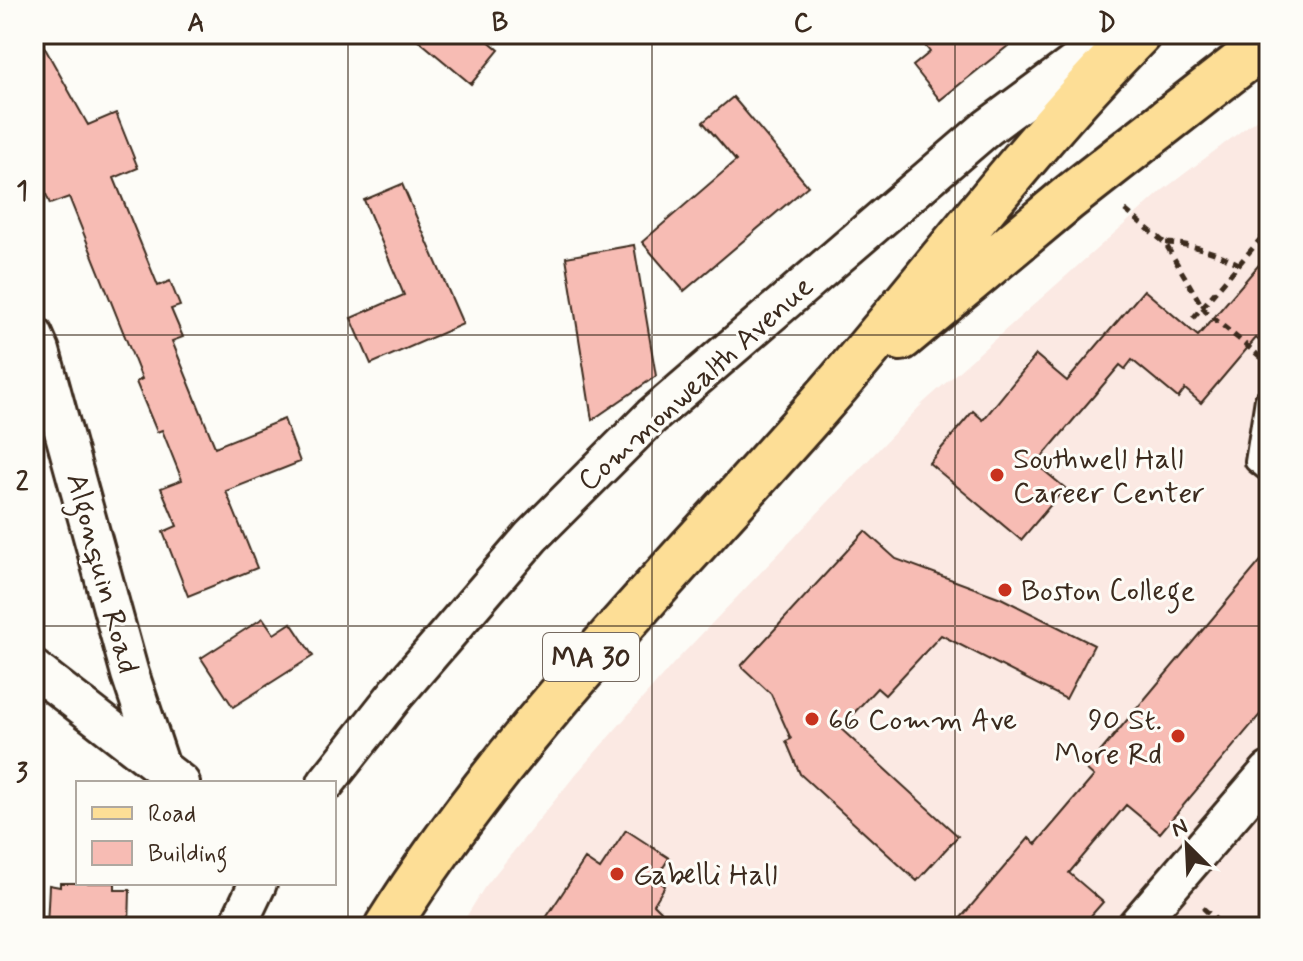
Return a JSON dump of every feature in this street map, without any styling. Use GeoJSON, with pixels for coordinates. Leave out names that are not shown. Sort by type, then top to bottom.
{"type":"FeatureCollection","features":[{"type":"Feature","properties":{"kind":"main road","name":"MA 30"},"geometry":{"type":"LineString","coordinates":[[387,927],[468,807],[534,725],[660,579],[819,406],[948,250],[1138,34]]}},
{"type":"Feature","properties":{"kind":"main road","name":"MA 30"},"geometry":{"type":"LineString","coordinates":[[819,406],[1067,199],[1269,41]]}},
{"type":"Feature","properties":{"kind":"street","name":"Commonwealth Avenue"},"geometry":{"type":"LineString","coordinates":[[328,781],[397,693],[531,537],[652,416],[987,128],[1114,34]]}},
{"type":"Feature","properties":{"kind":"street","name":"Algonquin Road"},"geometry":{"type":"LineString","coordinates":[[34,335],[130,674],[170,774]]}},
{"type":"Feature","properties":{"kind":"street"},"geometry":{"type":"LineString","coordinates":[[34,669],[170,774]]}},
{"type":"Feature","properties":{"kind":"street"},"geometry":{"type":"LineString","coordinates":[[1135,927],[1269,771]]}},
{"type":"Feature","properties":{"kind":"street"},"geometry":{"type":"LineString","coordinates":[[237,927],[257,885]]}},
{"type":"Feature","properties":{"kind":"lane"},"geometry":{"type":"LineString","coordinates":[[1265,399],[1255,462],[1269,473]]}},
{"type":"Feature","properties":{"kind":"path"},"geometry":{"type":"LineString","coordinates":[[1125,210],[1165,243],[1203,307],[1269,364]]}},
{"type":"Feature","properties":{"kind":"path"},"geometry":{"type":"LineString","coordinates":[[1193,318],[1269,229]]}},
{"type":"Feature","properties":{"kind":"path"},"geometry":{"type":"LineString","coordinates":[[1165,243],[1208,250],[1239,264]]}},
{"type":"Feature","properties":{"kind":"path"},"geometry":{"type":"LineString","coordinates":[[1203,908],[1224,927]]}},
{"type":"Feature","properties":{"kind":"shaded area","name":"Boston College"},"geometry":{"type":"Polygon","coordinates":[[[1269,110],[1269,927],[460,927],[484,888],[576,774],[673,664],[923,403],[1163,190],[1269,110]]]}},
{"type":"Feature","properties":{"kind":"building"},"geometry":{"type":"Polygon","coordinates":[[[34,34],[37,34],[88,125],[116,113],[138,168],[114,178],[158,286],[170,281],[180,306],[171,309],[183,337],[172,341],[215,447],[284,419],[300,462],[226,491],[257,568],[188,596],[163,532],[177,526],[161,488],[182,480],[162,430],[157,432],[136,382],[142,379],[69,197],[50,204],[34,164],[34,34]]]}},
{"type":"Feature","properties":{"kind":"building"},"geometry":{"type":"Polygon","coordinates":[[[411,34],[480,34],[499,50],[471,84],[411,34]]]}},
{"type":"Feature","properties":{"kind":"building"},"geometry":{"type":"Polygon","coordinates":[[[916,34],[1023,34],[940,100],[913,66],[930,52],[916,34]]]}},
{"type":"Feature","properties":{"kind":"building"},"geometry":{"type":"Polygon","coordinates":[[[733,97],[808,186],[684,291],[642,242],[736,161],[703,122],[733,97]]]}},
{"type":"Feature","properties":{"kind":"building"},"geometry":{"type":"Polygon","coordinates":[[[402,184],[463,324],[371,364],[351,318],[404,295],[364,200],[402,184]]]}},
{"type":"Feature","properties":{"kind":"building"},"geometry":{"type":"Polygon","coordinates":[[[634,245],[656,376],[592,420],[566,257],[634,245]]]}},
{"type":"Feature","properties":{"kind":"building"},"geometry":{"type":"Polygon","coordinates":[[[1269,253],[1269,349],[1256,338],[1201,403],[1185,389],[1178,398],[1132,360],[1125,369],[1120,365],[1036,464],[1065,488],[1021,540],[929,463],[973,411],[983,420],[1036,355],[1067,381],[1144,290],[1198,336],[1269,253]]]}},
{"type":"Feature","properties":{"kind":"building","name":"66 Comm Ave"},"geometry":{"type":"Polygon","coordinates":[[[865,531],[896,559],[1001,598],[1094,645],[1066,699],[941,635],[885,695],[877,688],[840,728],[958,836],[917,881],[800,774],[786,741],[791,739],[771,694],[741,666],[865,531]]]}},
{"type":"Feature","properties":{"kind":"building","name":"90 St. More Rd"},"geometry":{"type":"Polygon","coordinates":[[[1269,551],[1269,704],[1160,833],[1126,805],[1069,873],[1103,902],[1081,927],[953,927],[1029,838],[1036,844],[1094,776],[1086,769],[1269,551]]]}},
{"type":"Feature","properties":{"kind":"building"},"geometry":{"type":"Polygon","coordinates":[[[263,618],[274,634],[291,623],[313,656],[233,707],[201,658],[263,618]]]}},
{"type":"Feature","properties":{"kind":"building","name":"Gabelli Hall"},"geometry":{"type":"Polygon","coordinates":[[[626,830],[669,858],[656,879],[665,886],[654,904],[661,911],[651,927],[540,927],[585,859],[600,869],[626,830]]]}},
{"type":"Feature","properties":{"kind":"building"},"geometry":{"type":"Polygon","coordinates":[[[60,883],[76,883],[115,885],[115,890],[130,890],[129,927],[47,927],[49,885],[60,887],[60,883]]]}},
{"type":"Feature","properties":{"kind":"place","name":"Southwell Hall Career Center"},"geometry":{"type":"Point","coordinates":[997,475]}},
{"type":"Feature","properties":{"kind":"place","name":"Boston College"},"geometry":{"type":"Point","coordinates":[1005,590]}},
{"type":"Feature","properties":{"kind":"place","name":"66 Comm Ave"},"geometry":{"type":"Point","coordinates":[812,719]}},
{"type":"Feature","properties":{"kind":"place","name":"90 St. More Rd"},"geometry":{"type":"Point","coordinates":[1178,736]}},
{"type":"Feature","properties":{"kind":"place","name":"Gabelli Hall"},"geometry":{"type":"Point","coordinates":[617,874]}}]}
